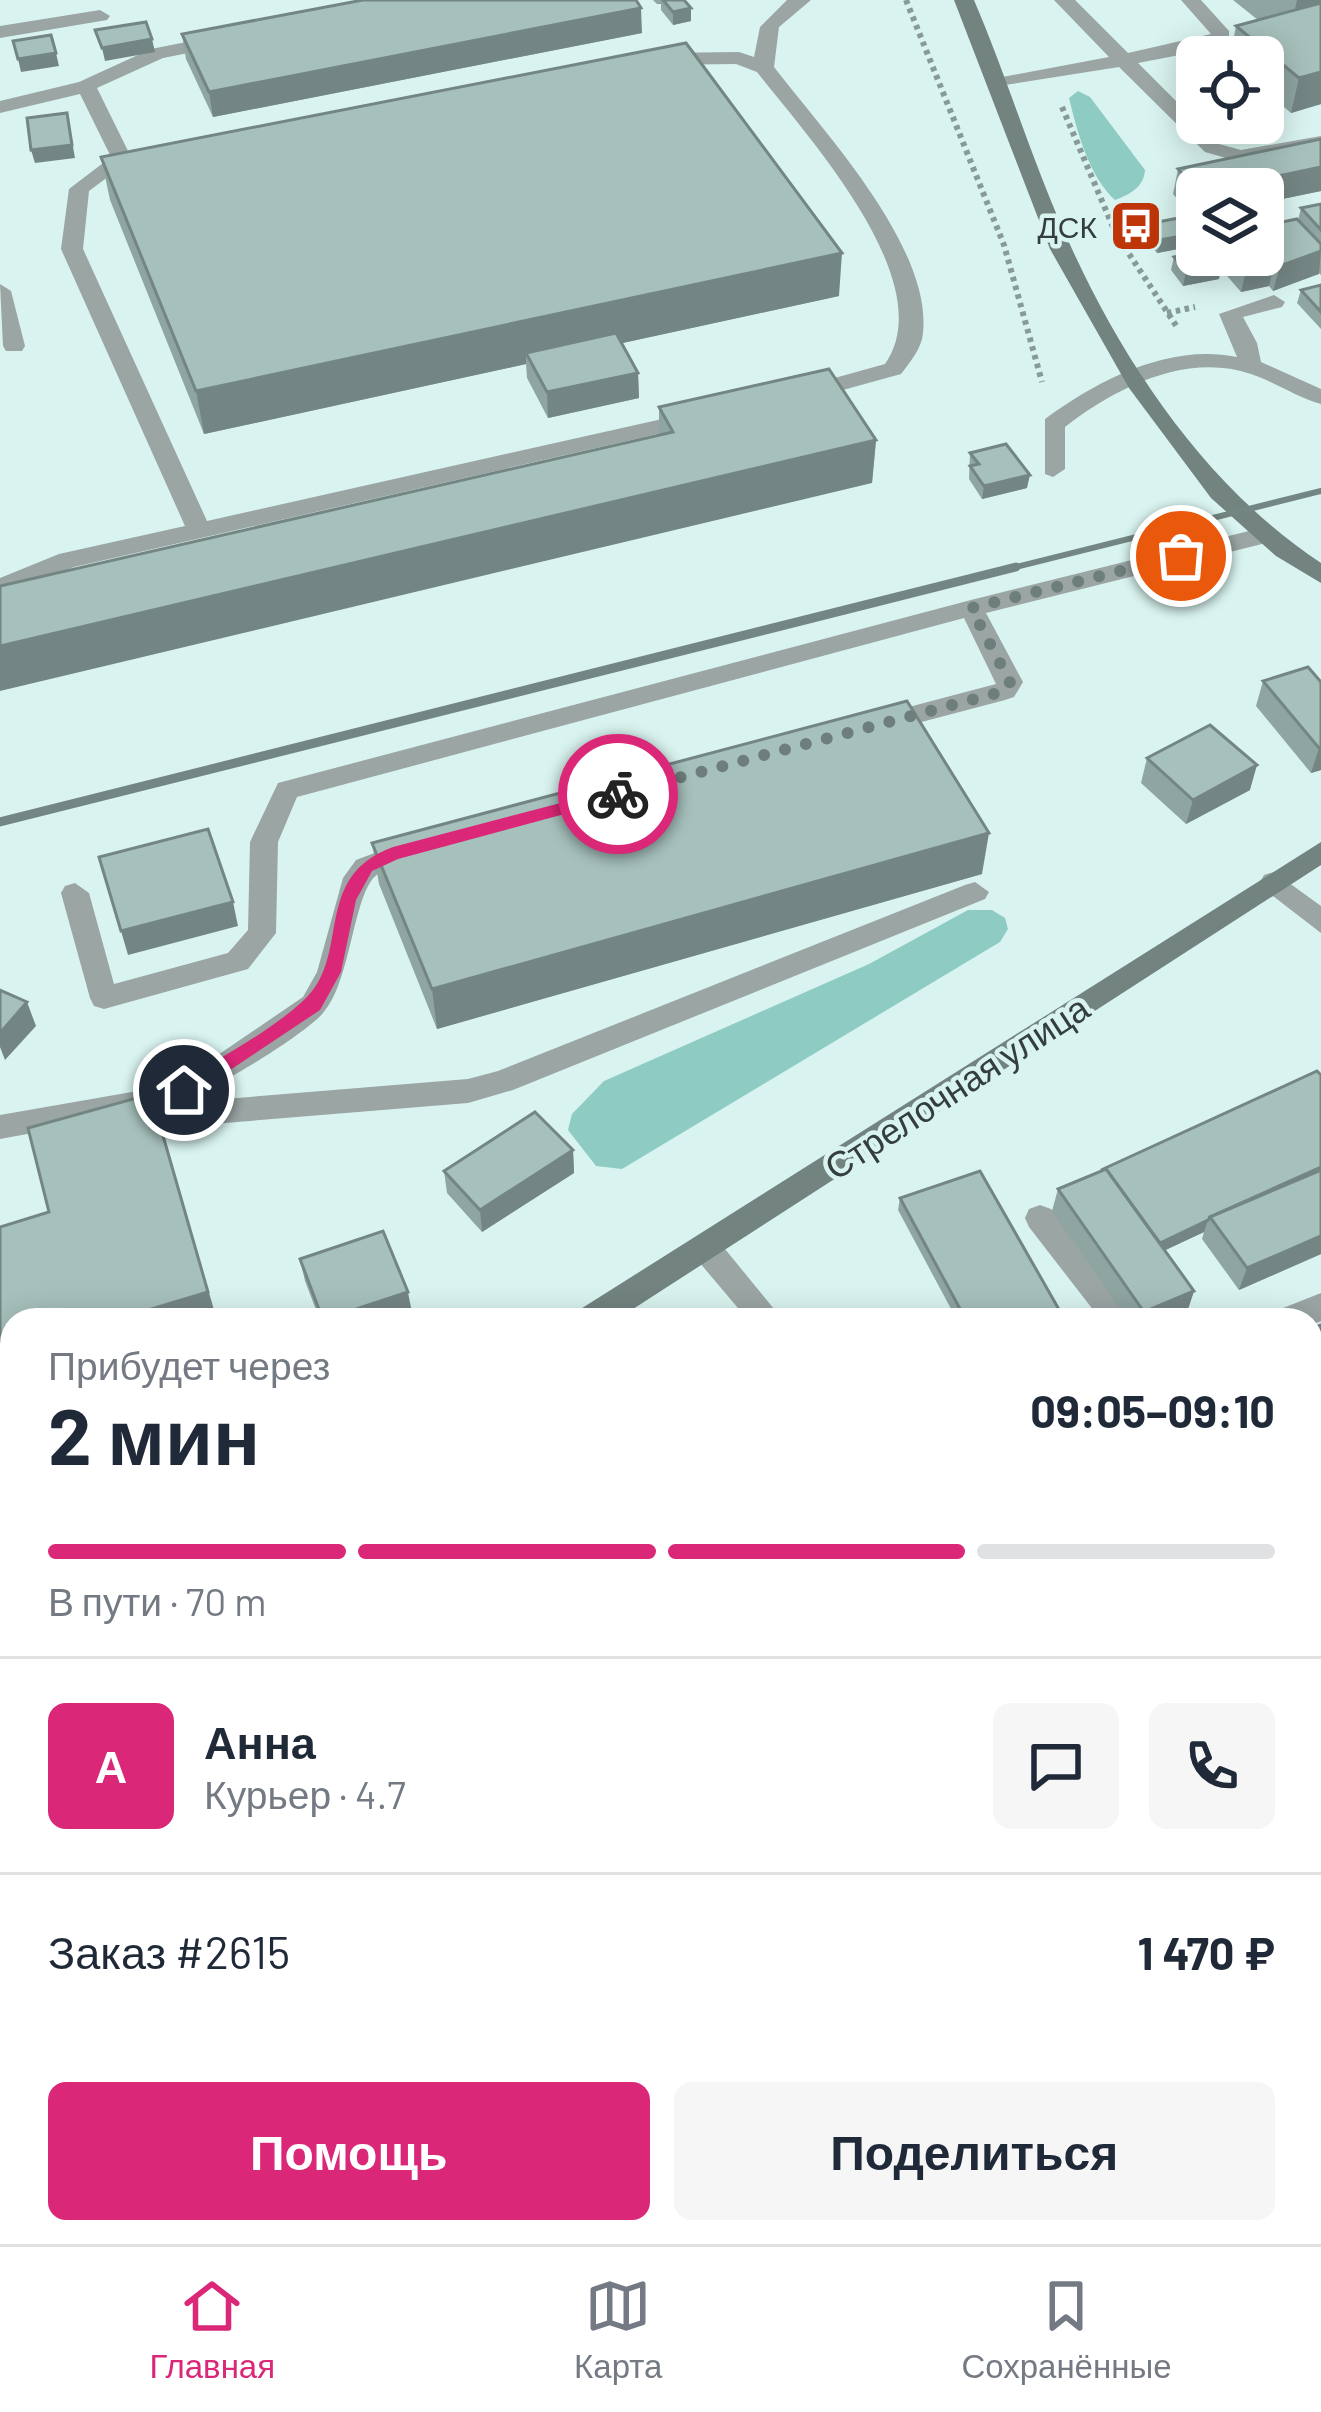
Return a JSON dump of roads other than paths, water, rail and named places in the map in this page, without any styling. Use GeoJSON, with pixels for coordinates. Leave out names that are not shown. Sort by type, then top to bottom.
{"type":"FeatureCollection","features":[{"type":"Feature","properties":{"kind":"main road"},"geometry":{"type":"LineString","coordinates":[[964,0],[1057,240],[1131,376],[1170,436],[1265,536],[1321,575]]}},
{"type":"Feature","properties":{"kind":"main road","name":"Стрелочная улица"},"geometry":{"type":"LineString","coordinates":[[609,1308],[1321,852]]}},
{"type":"Feature","properties":{"kind":"lane"},"geometry":{"type":"LineString","coordinates":[[785,399],[893,369],[912,338],[910,286],[866,203],[764,68],[761,40],[767,25],[802,0]]}},
{"type":"Feature","properties":{"kind":"lane"},"geometry":{"type":"LineString","coordinates":[[1064,0],[1212,148],[1240,156],[1321,142]]}},
{"type":"Feature","properties":{"kind":"lane"},"geometry":{"type":"LineString","coordinates":[[998,83],[1209,44],[1222,35],[1191,0]]}},
{"type":"Feature","properties":{"kind":"lane"},"geometry":{"type":"LineString","coordinates":[[0,32],[100,16]]}},
{"type":"Feature","properties":{"kind":"lane"},"geometry":{"type":"LineString","coordinates":[[0,107],[86,86],[158,53],[245,36]]}},
{"type":"Feature","properties":{"kind":"lane"},"geometry":{"type":"LineString","coordinates":[[636,63],[739,58],[764,68]]}},
{"type":"Feature","properties":{"kind":"lane"},"geometry":{"type":"LineString","coordinates":[[86,86],[134,157],[79,189],[72,248],[199,530]]}},
{"type":"Feature","properties":{"kind":"lane"},"geometry":{"type":"LineString","coordinates":[[1211,291],[1246,343],[1250,366]]}},
{"type":"Feature","properties":{"kind":"lane"},"geometry":{"type":"LineString","coordinates":[[0,292],[14,346]]}},
{"type":"Feature","properties":{"kind":"lane"},"geometry":{"type":"LineString","coordinates":[[1230,314],[1274,302]]}},
{"type":"Feature","properties":{"kind":"lane"},"geometry":{"type":"LineString","coordinates":[[1053,469],[1053,424],[1079,403],[1131,376],[1201,363],[1250,366],[1321,398]]}},
{"type":"Feature","properties":{"kind":"lane"},"geometry":{"type":"LineString","coordinates":[[0,587],[68,560],[720,413]]}},
{"type":"Feature","properties":{"kind":"lane"},"geometry":{"type":"LineString","coordinates":[[75,893],[104,998],[238,961],[262,933],[264,842],[287,790],[971,608],[1265,536]]}},
{"type":"Feature","properties":{"kind":"lane"},"geometry":{"type":"LineString","coordinates":[[846,733],[1005,691],[1010,682],[971,608]]}},
{"type":"Feature","properties":{"kind":"lane"},"geometry":{"type":"LineString","coordinates":[[0,1127],[152,1100],[206,1078],[313,1005],[332,972],[347,900],[366,867],[438,842]]}},
{"type":"Feature","properties":{"kind":"lane"},"geometry":{"type":"LineString","coordinates":[[1274,882],[1321,922]]}},
{"type":"Feature","properties":{"kind":"lane"},"geometry":{"type":"LineString","coordinates":[[152,1100],[225,1111],[468,1091],[503,1082],[975,892]]}},
{"type":"Feature","properties":{"kind":"lane"},"geometry":{"type":"LineString","coordinates":[[1040,1218],[1111,1308]]}},
{"type":"Feature","properties":{"kind":"lane"},"geometry":{"type":"LineString","coordinates":[[705,1247],[757,1308]]}},
{"type":"Feature","properties":{"kind":"railway"},"geometry":{"type":"LineString","coordinates":[[1011,568],[1321,491]]}},
{"type":"Feature","properties":{"kind":"railway"},"geometry":{"type":"LineString","coordinates":[[1011,568],[1016,567]]}},
{"type":"Feature","properties":{"kind":"railway"},"geometry":{"type":"LineString","coordinates":[[0,822],[1011,568]]}},
{"type":"Feature","properties":{"kind":"railway"},"geometry":{"type":"LineString","coordinates":[[1004,570],[1011,568]]}},
{"type":"Feature","properties":{"kind":"place","name":"ДСК"},"geometry":{"type":"Point","coordinates":[1136,226]}}]}
